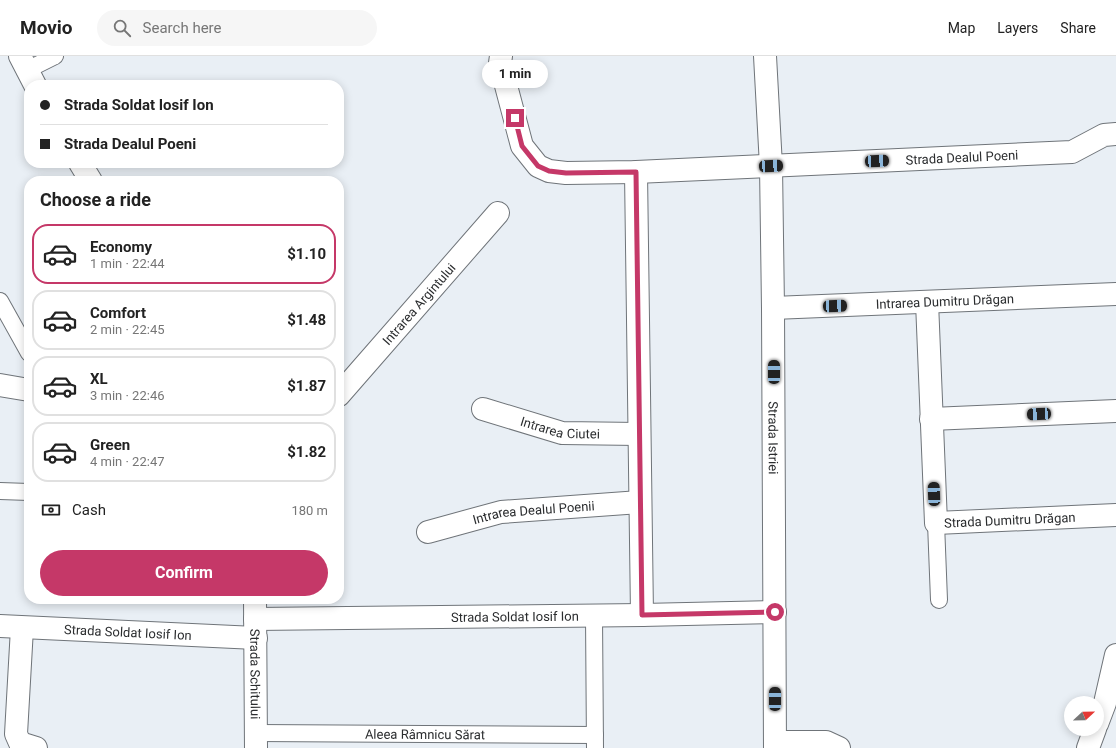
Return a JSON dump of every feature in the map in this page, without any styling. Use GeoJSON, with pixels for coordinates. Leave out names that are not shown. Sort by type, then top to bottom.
{"type":"FeatureCollection","features":[{"type":"Feature","properties":{"kind":"street","name":"Strada Dealul Poeni"},"geometry":{"type":"LineString","coordinates":[[501,56],[500,63],[522,146],[538,166],[549,171],[566,173],[636,172],[1072,152],[1104,135],[1116,134]]}},
{"type":"Feature","properties":{"kind":"street","name":"Strada Istriei"},"geometry":{"type":"LineString","coordinates":[[765,56],[771,166],[774,308],[775,745]]}},
{"type":"Feature","properties":{"kind":"street"},"geometry":{"type":"LineString","coordinates":[[636,172],[642,615]]}},
{"type":"Feature","properties":{"kind":"street","name":"Intrarea Argintului"},"geometry":{"type":"LineString","coordinates":[[344,389],[498,213]]}},
{"type":"Feature","properties":{"kind":"street","name":"Intrarea Dumitru Drăgan"},"geometry":{"type":"LineString","coordinates":[[774,308],[1116,294]]}},
{"type":"Feature","properties":{"kind":"street","name":"Strada Dumitru Drăgan"},"geometry":{"type":"LineString","coordinates":[[927,302],[936,523],[1116,515]]}},
{"type":"Feature","properties":{"kind":"street"},"geometry":{"type":"LineString","coordinates":[[0,385],[24,389]]}},
{"type":"Feature","properties":{"kind":"street","name":"Intrarea Ciutei"},"geometry":{"type":"LineString","coordinates":[[483,409],[562,433],[639,434]]}},
{"type":"Feature","properties":{"kind":"street"},"geometry":{"type":"LineString","coordinates":[[931,419],[1116,411]]}},
{"type":"Feature","properties":{"kind":"street","name":"Intrarea Dealul Poenii"},"geometry":{"type":"LineString","coordinates":[[428,532],[501,512],[640,502]]}},
{"type":"Feature","properties":{"kind":"street","name":"Strada Soldat Iosif Ion"},"geometry":{"type":"LineString","coordinates":[[0,626],[22,628],[255,618],[594,616],[775,612]]}},
{"type":"Feature","properties":{"kind":"street","name":"Strada Schitului"},"geometry":{"type":"LineString","coordinates":[[255,618],[256,741]]}},
{"type":"Feature","properties":{"kind":"street"},"geometry":{"type":"LineString","coordinates":[[22,628],[16,734],[20,744],[36,748]]}},
{"type":"Feature","properties":{"kind":"street"},"geometry":{"type":"LineString","coordinates":[[1104,706],[1116,655]]}},
{"type":"Feature","properties":{"kind":"street"},"geometry":{"type":"LineString","coordinates":[[1088,748],[1092,736]]}},
{"type":"Feature","properties":{"kind":"street"},"geometry":{"type":"LineString","coordinates":[[775,745],[826,742],[839,748]]}},
{"type":"Feature","properties":{"kind":"lane"},"geometry":{"type":"LineString","coordinates":[[27,70],[55,56]]}},
{"type":"Feature","properties":{"kind":"lane"},"geometry":{"type":"LineString","coordinates":[[0,301],[24,343]]}},
{"type":"Feature","properties":{"kind":"lane"},"geometry":{"type":"LineString","coordinates":[[0,491],[24,492]]}},
{"type":"Feature","properties":{"kind":"lane"},"geometry":{"type":"LineString","coordinates":[[936,523],[939,600]]}},
{"type":"Feature","properties":{"kind":"lane"},"geometry":{"type":"LineString","coordinates":[[594,616],[595,742]]}},
{"type":"Feature","properties":{"kind":"lane","name":"Aleea Râmnicu Sărat"},"geometry":{"type":"LineString","coordinates":[[256,741],[595,742]]}},
{"type":"Feature","properties":{"kind":"route"},"geometry":{"type":"LineString","coordinates":[[515,118],[522,146],[538,166],[549,171],[566,173],[636,172],[642,615],[775,612]]}}]}
